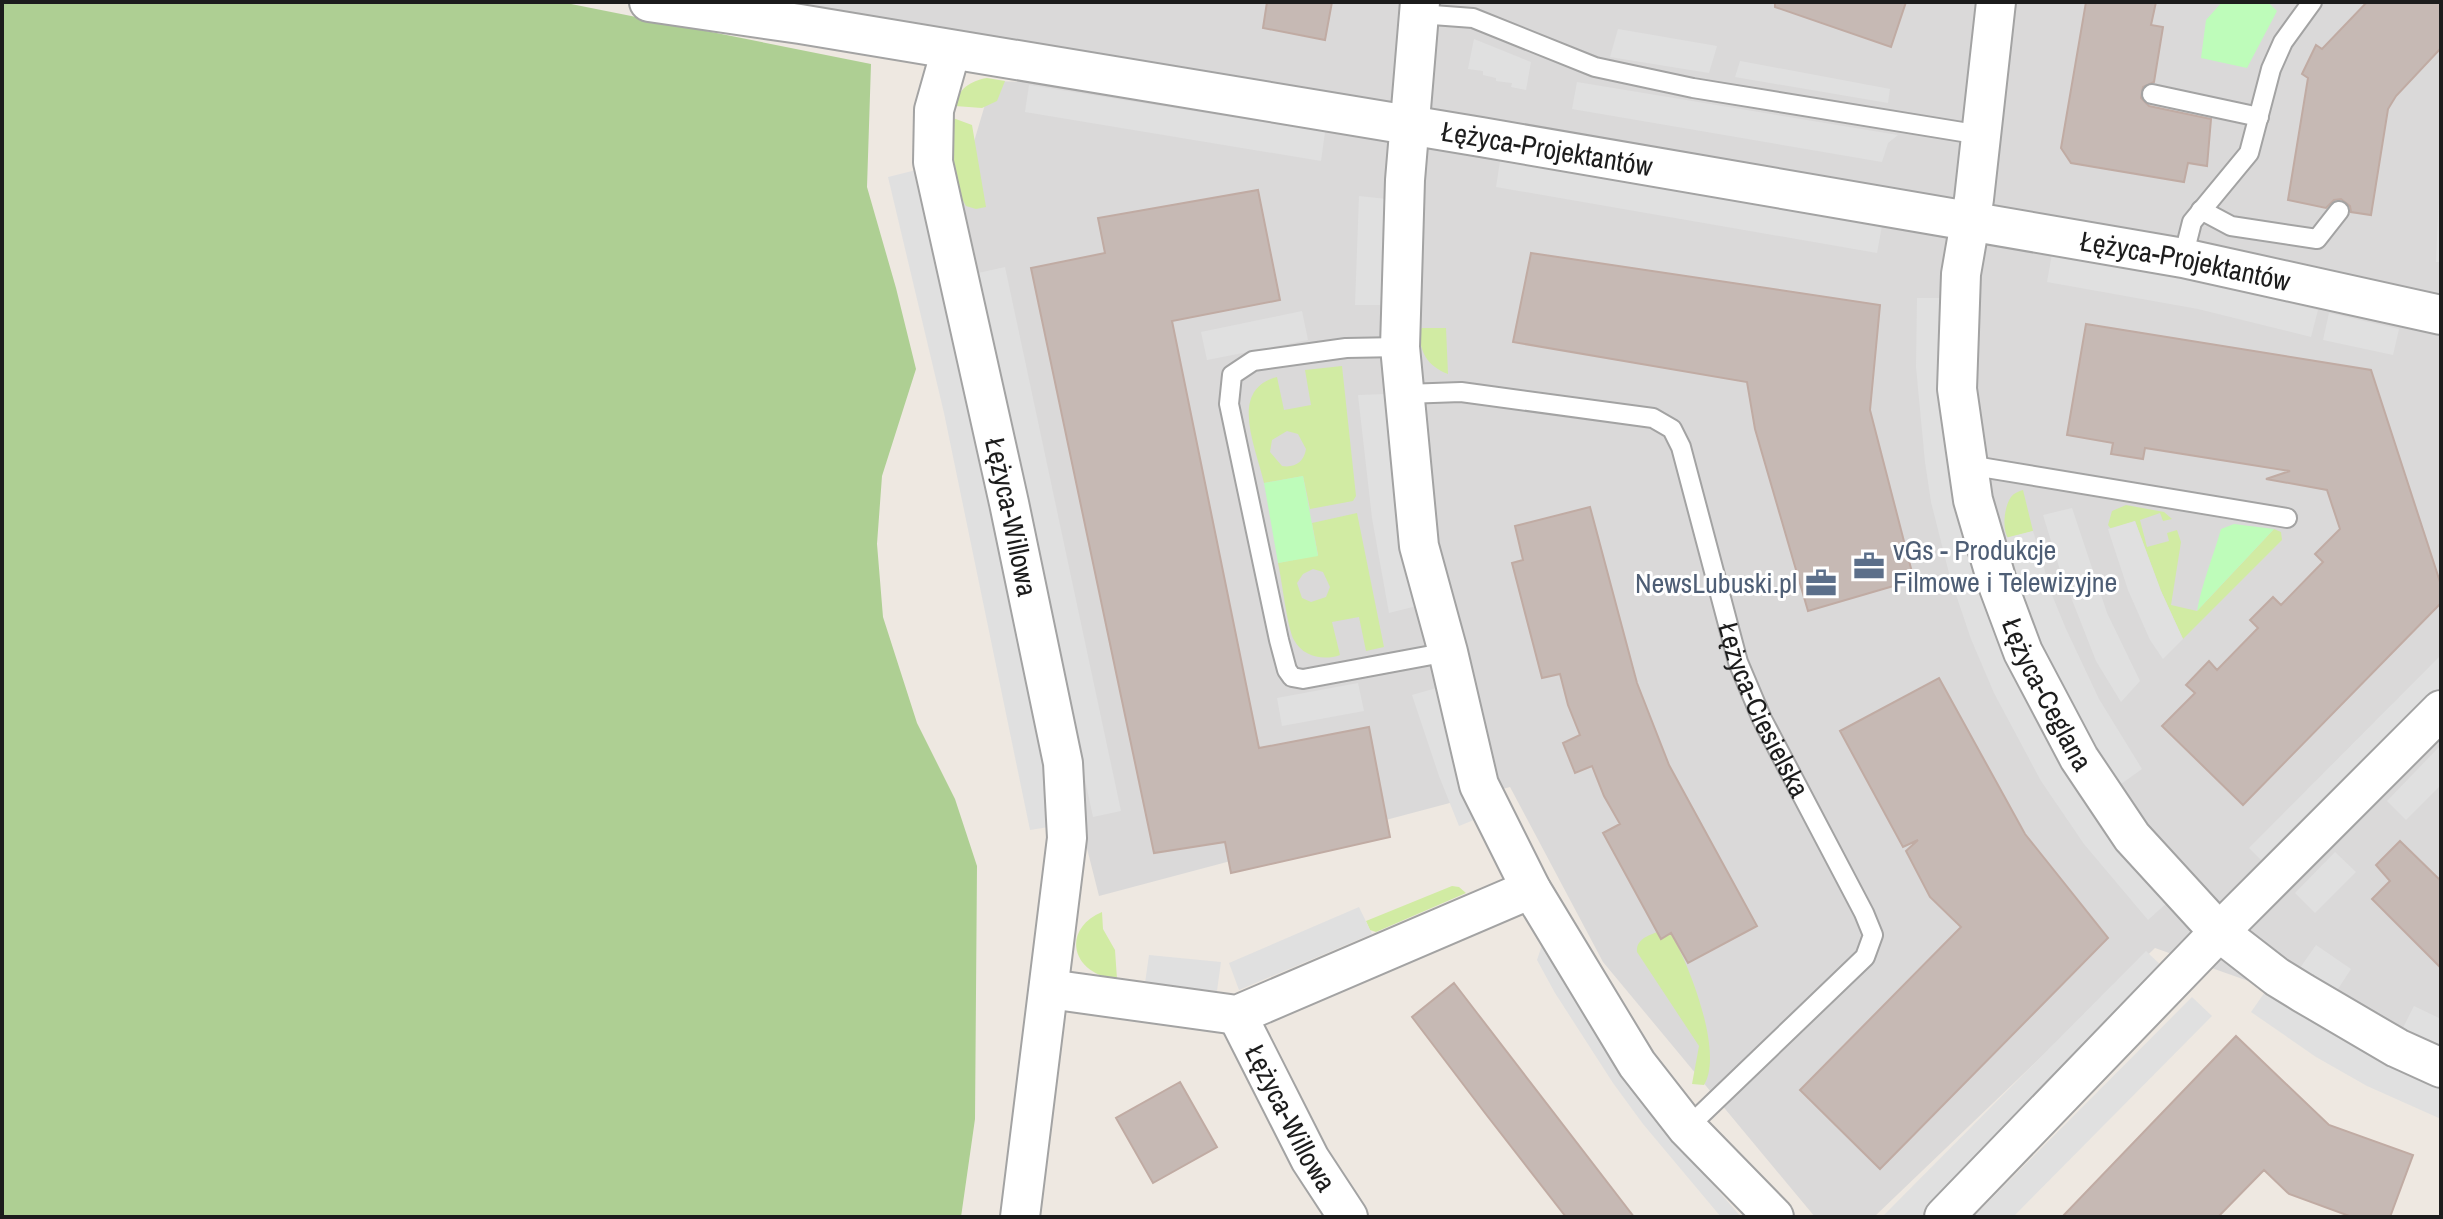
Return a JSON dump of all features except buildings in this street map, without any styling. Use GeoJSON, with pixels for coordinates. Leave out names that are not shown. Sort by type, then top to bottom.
{"type":"FeatureCollection","features":[{"type":"Feature","properties":{"kind":"street","name":"Łężyca-Projektantów"},"geometry":{"type":"LineString","coordinates":[[649,2],[803,13],[951,50],[2183,258],[2441,315]]}},
{"type":"Feature","properties":{"kind":"street","name":"Łężyca-Ceglana"},"geometry":{"type":"LineString","coordinates":[[1996,2],[1971,223],[1961,274],[1957,389],[1973,500],[1998,585],[2023,652],[2059,722],[2101,792],[2140,848],[2219,932],[2303,993],[2397,1048],[2441,1068]]}},
{"type":"Feature","properties":{"kind":"street"},"geometry":{"type":"LineString","coordinates":[[1420,8],[1405,180],[1400,347],[1419,546],[1479,785],[1531,889],[1637,1064],[1687,1128],[1774,1217]]}},
{"type":"Feature","properties":{"kind":"street","name":"Łężyca-Willowa"},"geometry":{"type":"LineString","coordinates":[[951,50],[934,110],[933,162],[1063,763],[1067,838],[1020,1217]]}},
{"type":"Feature","properties":{"kind":"street"},"geometry":{"type":"LineString","coordinates":[[1944,1217],[2219,932],[2441,710]]}},
{"type":"Feature","properties":{"kind":"street","name":"Łężyca-Willowa"},"geometry":{"type":"LineString","coordinates":[[1049,989],[1237,1015],[1531,889]]}},
{"type":"Feature","properties":{"kind":"street","name":"Łężyca-Willowa"},"geometry":{"type":"LineString","coordinates":[[1237,1015],[1310,1159],[1348,1217]]}},
{"type":"Feature","properties":{"kind":"lane"},"geometry":{"type":"LineString","coordinates":[[2183,258],[2192,222],[2249,153],[2271,69],[2283,42],[2312,2]]}},
{"type":"Feature","properties":{"kind":"lane"},"geometry":{"type":"LineString","coordinates":[[1420,8],[1473,18],[1595,67],[1693,88],[1981,135]]}},
{"type":"Feature","properties":{"kind":"lane"},"geometry":{"type":"LineString","coordinates":[[2152,94],[2259,117]]}},
{"type":"Feature","properties":{"kind":"lane"},"geometry":{"type":"LineString","coordinates":[[2201,210],[2231,226],[2317,239],[2339,211]]}},
{"type":"Feature","properties":{"kind":"lane"},"geometry":{"type":"LineString","coordinates":[[1400,347],[1346,348],[1253,361],[1232,375],[1229,404],[1279,640],[1292,677],[1303,679],[1448,652]]}},
{"type":"Feature","properties":{"kind":"lane","name":"Łężyca-Ciesielska"},"geometry":{"type":"LineString","coordinates":[[1405,394],[1461,392],[1653,418],[1672,429],[1681,447],[1738,662],[1762,719],[1873,935],[1865,957],[1687,1128]]}},
{"type":"Feature","properties":{"kind":"lane"},"geometry":{"type":"LineString","coordinates":[[1968,465],[2287,518]]}},
{"type":"Feature","properties":{"kind":"shaded area"},"geometry":{"type":"Polygon","coordinates":[[[778,2],[2441,2],[2441,1049],[2155,948],[1874,1217],[1815,1217],[1603,962],[1510,787],[1099,896],[1014,559],[957,199],[992,81],[1109,84],[951,50],[818,6],[778,2]]]}},
{"type":"Feature","properties":{"kind":"shaded area"},"geometry":{"type":"Polygon","coordinates":[[[1618,29],[1717,46],[1709,73],[1610,57],[1618,29]]]}},
{"type":"Feature","properties":{"kind":"shaded area"},"geometry":{"type":"Polygon","coordinates":[[[1474,39],[1531,62],[1526,90],[1511,87],[1512,83],[1496,81],[1496,78],[1483,75],[1483,71],[1468,69],[1474,39]]]}},
{"type":"Feature","properties":{"kind":"shaded area"},"geometry":{"type":"Polygon","coordinates":[[[1740,61],[1890,89],[1888,103],[1735,77],[1740,61]]]}},
{"type":"Feature","properties":{"kind":"shaded area"},"geometry":{"type":"Polygon","coordinates":[[[1577,82],[1898,135],[1888,143],[1882,162],[1572,109],[1577,82]]]}},
{"type":"Feature","properties":{"kind":"shaded area"},"geometry":{"type":"Polygon","coordinates":[[[1029,85],[1325,132],[1321,161],[1025,112],[1029,85]]]}},
{"type":"Feature","properties":{"kind":"shaded area"},"geometry":{"type":"Polygon","coordinates":[[[2441,148],[2441,262],[2436,262],[2441,148]]]}},
{"type":"Feature","properties":{"kind":"shaded area"},"geometry":{"type":"Polygon","coordinates":[[[1500,161],[1882,226],[1877,253],[1496,187],[1500,161]]]}},
{"type":"Feature","properties":{"kind":"shaded area"},"geometry":{"type":"Polygon","coordinates":[[[916,170],[996,513],[1055,804],[1055,826],[1030,830],[944,413],[888,177],[916,170]]]}},
{"type":"Feature","properties":{"kind":"shaded area"},"geometry":{"type":"Polygon","coordinates":[[[1359,196],[1387,199],[1382,305],[1355,305],[1359,196]]]}},
{"type":"Feature","properties":{"kind":"shaded area"},"geometry":{"type":"Polygon","coordinates":[[[2052,254],[2179,277],[2318,310],[2311,337],[2198,309],[2047,282],[2052,254]]]}},
{"type":"Feature","properties":{"kind":"shaded area"},"geometry":{"type":"Polygon","coordinates":[[[1005,267],[1121,811],[1093,817],[978,273],[1005,267]]]}},
{"type":"Feature","properties":{"kind":"shaded area"},"geometry":{"type":"Polygon","coordinates":[[[1917,298],[1945,298],[1956,479],[2169,901],[2148,920],[2084,844],[2041,781],[1994,693],[1971,639],[1950,577],[1931,502],[1916,367],[1917,298]]]}},
{"type":"Feature","properties":{"kind":"shaded area"},"geometry":{"type":"Polygon","coordinates":[[[1302,311],[1308,340],[1207,360],[1201,332],[1302,311]]]}},
{"type":"Feature","properties":{"kind":"shaded area"},"geometry":{"type":"Polygon","coordinates":[[[2329,313],[2399,329],[2393,355],[2323,340],[2329,313]]]}},
{"type":"Feature","properties":{"kind":"shaded area"},"geometry":{"type":"Polygon","coordinates":[[[1386,394],[1417,606],[1389,613],[1372,518],[1358,395],[1386,394]]]}},
{"type":"Feature","properties":{"kind":"shaded area"},"geometry":{"type":"Polygon","coordinates":[[[2072,508],[2107,613],[2140,681],[2121,702],[2096,661],[2060,570],[2043,515],[2072,508]]]}},
{"type":"Feature","properties":{"kind":"shaded area"},"geometry":{"type":"Polygon","coordinates":[[[2135,521],[2183,639],[2163,659],[2150,640],[2128,590],[2108,529],[2135,521]]]}},
{"type":"Feature","properties":{"kind":"shaded area"},"geometry":{"type":"Polygon","coordinates":[[[2033,531],[2052,595],[2066,629],[2099,699],[2142,769],[2121,784],[2080,722],[2036,630],[2005,538],[2033,531]]]}},
{"type":"Feature","properties":{"kind":"shaded area"},"geometry":{"type":"Polygon","coordinates":[[[2441,655],[2441,694],[2269,868],[2249,848],[2441,655]]]}},
{"type":"Feature","properties":{"kind":"shaded area"},"geometry":{"type":"Polygon","coordinates":[[[1358,683],[1364,711],[1282,726],[1277,698],[1358,683]]]}},
{"type":"Feature","properties":{"kind":"shaded area"},"geometry":{"type":"Polygon","coordinates":[[[1440,687],[1486,815],[1459,826],[1412,695],[1440,687]]]}},
{"type":"Feature","properties":{"kind":"shaded area"},"geometry":{"type":"Polygon","coordinates":[[[2441,745],[2441,785],[2406,820],[2387,801],[2441,745]]]}},
{"type":"Feature","properties":{"kind":"shaded area"},"geometry":{"type":"Polygon","coordinates":[[[2335,852],[2356,872],[2315,913],[2295,893],[2335,852]]]}},
{"type":"Feature","properties":{"kind":"shaded area"},"geometry":{"type":"Polygon","coordinates":[[[1359,907],[1372,934],[1239,990],[1229,963],[1359,907]]]}},
{"type":"Feature","properties":{"kind":"shaded area"},"geometry":{"type":"Polygon","coordinates":[[[1543,942],[1677,1143],[1741,1217],[1721,1217],[1613,1083],[1537,960],[1543,942]]]}},
{"type":"Feature","properties":{"kind":"shaded area"},"geometry":{"type":"Polygon","coordinates":[[[2316,945],[2351,969],[2336,992],[2300,968],[2316,945]]]}},
{"type":"Feature","properties":{"kind":"shaded area"},"geometry":{"type":"Polygon","coordinates":[[[2146,951],[2167,971],[1923,1217],[1882,1217],[2146,951]]]}},
{"type":"Feature","properties":{"kind":"shaded area"},"geometry":{"type":"Polygon","coordinates":[[[1149,955],[1221,962],[1217,991],[1145,983],[1149,955]]]}},
{"type":"Feature","properties":{"kind":"shaded area"},"geometry":{"type":"Polygon","coordinates":[[[2267,989],[2338,1036],[2441,1088],[2441,1119],[2367,1086],[2316,1057],[2251,1012],[2267,989]]]}},
{"type":"Feature","properties":{"kind":"shaded area"},"geometry":{"type":"Polygon","coordinates":[[[2192,997],[2212,1016],[2013,1217],[1973,1217],[2192,997]]]}},
{"type":"Feature","properties":{"kind":"shaded area"},"geometry":{"type":"Polygon","coordinates":[[[2414,1006],[2441,1019],[2441,1049],[2402,1030],[2414,1006]]]}},
{"type":"Feature","properties":{"kind":"green space"},"geometry":{"type":"Polygon","coordinates":[[[2,2],[561,2],[871,64],[867,187],[916,369],[882,476],[877,544],[883,617],[917,723],[955,799],[977,866],[975,1119],[961,1217],[2,1217],[2,2]]]}},
{"type":"Feature","properties":{"kind":"green space"},"geometry":{"type":"Polygon","coordinates":[[[2222,2],[2268,2],[2277,11],[2247,68],[2201,58],[2206,20],[2222,2]]]}},
{"type":"Feature","properties":{"kind":"green space"},"geometry":{"type":"Polygon","coordinates":[[[987,78],[1005,81],[997,101],[982,108],[955,106],[966,87],[987,78]]]}},
{"type":"Feature","properties":{"kind":"green space"},"geometry":{"type":"Polygon","coordinates":[[[953,118],[972,125],[986,207],[976,209],[966,206],[956,188],[946,140],[953,118]]]}},
{"type":"Feature","properties":{"kind":"green space"},"geometry":{"type":"Polygon","coordinates":[[[1422,328],[1446,328],[1448,374],[1435,367],[1423,352],[1419,331],[1422,328]]]}},
{"type":"Feature","properties":{"kind":"green space"},"geometry":{"type":"Polygon","coordinates":[[[1342,366],[1356,496],[1353,501],[1310,509],[1303,476],[1264,483],[1249,421],[1253,394],[1262,384],[1277,377],[1284,410],[1311,405],[1305,370],[1342,366]],[[1287,431],[1272,440],[1270,452],[1282,466],[1295,465],[1303,457],[1306,449],[1298,434],[1287,431]]]}},
{"type":"Feature","properties":{"kind":"green space"},"geometry":{"type":"Polygon","coordinates":[[[1303,476],[1318,556],[1278,563],[1264,483],[1303,476]]]}},
{"type":"Feature","properties":{"kind":"green space"},"geometry":{"type":"Polygon","coordinates":[[[2023,490],[2033,531],[2008,538],[2005,512],[2012,496],[2023,490]]]}},
{"type":"Feature","properties":{"kind":"green space"},"geometry":{"type":"Polygon","coordinates":[[[2126,505],[2164,512],[2172,519],[2163,521],[2160,513],[2140,520],[2147,547],[2169,541],[2167,533],[2177,530],[2181,542],[2171,605],[2197,611],[2274,529],[2281,532],[2282,540],[2183,639],[2135,521],[2111,529],[2108,525],[2112,511],[2126,505]]]}},
{"type":"Feature","properties":{"kind":"green space"},"geometry":{"type":"Polygon","coordinates":[[[1357,513],[1384,647],[1366,651],[1359,617],[1332,622],[1340,655],[1327,658],[1314,656],[1294,640],[1278,563],[1318,555],[1312,523],[1357,513]],[[1313,569],[1303,574],[1297,583],[1302,598],[1311,602],[1326,597],[1330,587],[1323,572],[1313,569]]]}},
{"type":"Feature","properties":{"kind":"green space"},"geometry":{"type":"Polygon","coordinates":[[[2234,524],[2274,529],[2197,611],[2221,529],[2234,524]]]}},
{"type":"Feature","properties":{"kind":"green space"},"geometry":{"type":"Polygon","coordinates":[[[1452,886],[1466,893],[1376,932],[1370,930],[1366,921],[1452,886]]]}},
{"type":"Feature","properties":{"kind":"green space"},"geometry":{"type":"Polygon","coordinates":[[[1102,912],[1103,929],[1115,950],[1117,979],[1090,969],[1081,961],[1077,951],[1076,940],[1080,930],[1102,912]]]}},
{"type":"Feature","properties":{"kind":"green space"},"geometry":{"type":"Polygon","coordinates":[[[1657,932],[1661,938],[1671,933],[1695,986],[1710,1052],[1704,1085],[1692,1084],[1699,1046],[1637,952],[1640,941],[1657,932]]]}},
{"type":"Feature","properties":{"kind":"place","name":"vGs - Produkcje Filmowe i Telewizyjne"},"geometry":{"type":"Point","coordinates":[1869,566]}},
{"type":"Feature","properties":{"kind":"place","name":"NewsLubuski.pl"},"geometry":{"type":"Point","coordinates":[1821,583]}}]}
